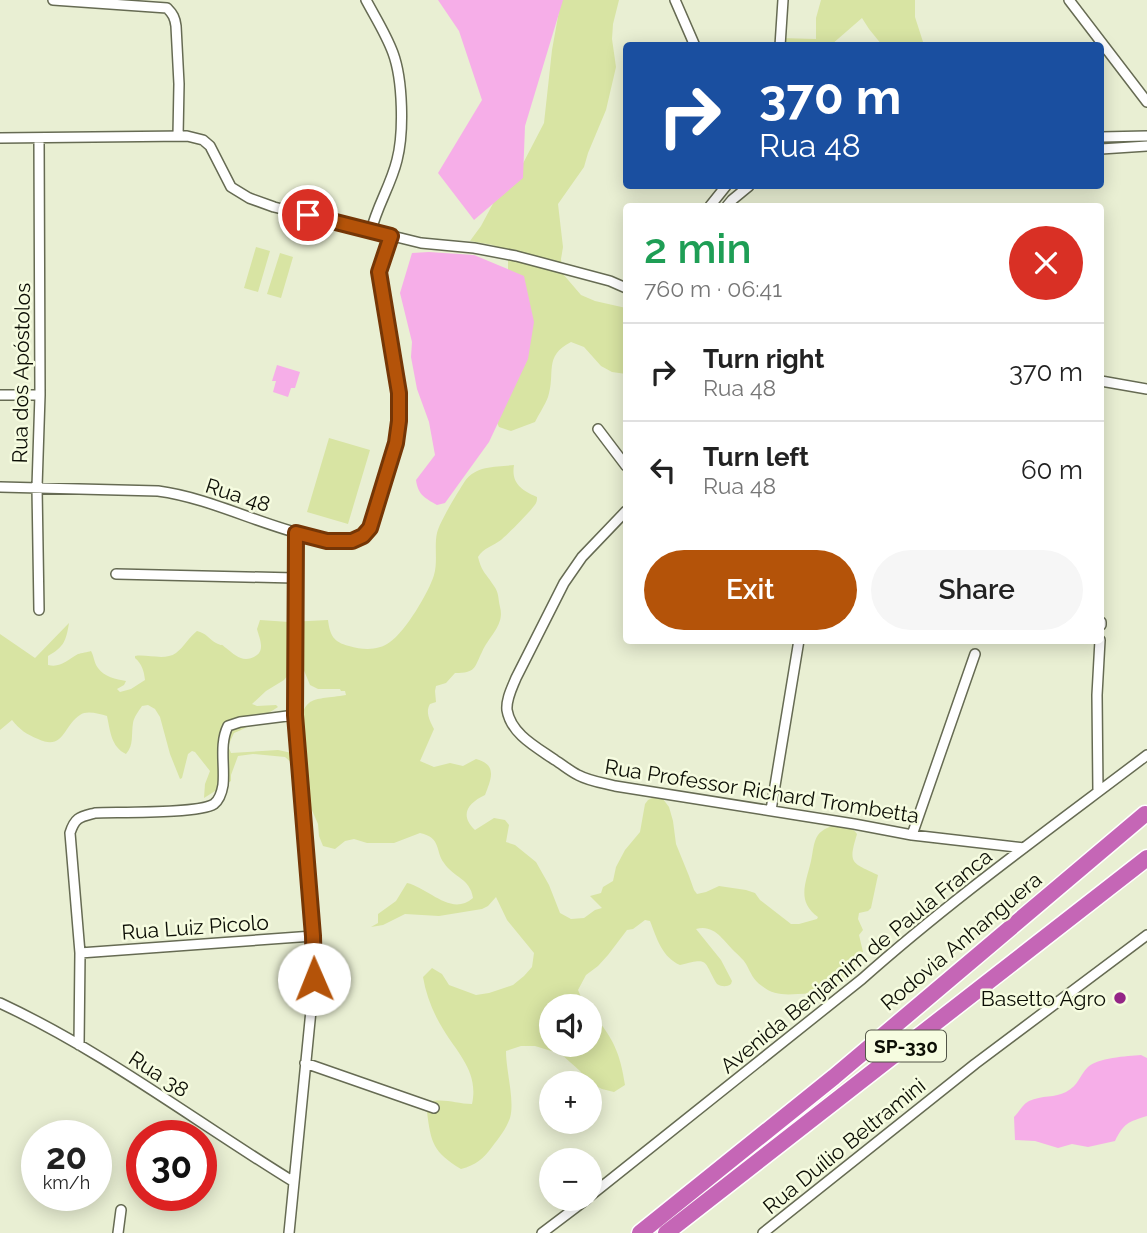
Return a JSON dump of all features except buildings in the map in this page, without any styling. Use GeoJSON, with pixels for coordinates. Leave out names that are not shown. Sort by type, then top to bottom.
{"type":"FeatureCollection","features":[{"type":"Feature","properties":{"kind":"highway","name":"Rodovia Anhanguera"},"geometry":{"type":"LineString","coordinates":[[640,1233],[834,1077],[1145,814]]}},
{"type":"Feature","properties":{"kind":"highway","name":"SP-330"},"geometry":{"type":"LineString","coordinates":[[666,1233],[1147,858]]}},
{"type":"Feature","properties":{"kind":"street"},"geometry":{"type":"LineString","coordinates":[[53,0],[167,8],[175,19],[176,26],[178,136]]}},
{"type":"Feature","properties":{"kind":"street"},"geometry":{"type":"LineString","coordinates":[[366,0],[393,51],[401,96],[397,162],[375,214],[371,231]]}},
{"type":"Feature","properties":{"kind":"street"},"geometry":{"type":"LineString","coordinates":[[675,0],[693,42]]}},
{"type":"Feature","properties":{"kind":"street"},"geometry":{"type":"LineString","coordinates":[[780,42],[783,0]]}},
{"type":"Feature","properties":{"kind":"street"},"geometry":{"type":"LineString","coordinates":[[1069,0],[1101,42]]}},
{"type":"Feature","properties":{"kind":"street"},"geometry":{"type":"LineString","coordinates":[[1104,46],[1147,102]]}},
{"type":"Feature","properties":{"kind":"street"},"geometry":{"type":"LineString","coordinates":[[0,138],[187,136],[203,140],[209,146],[231,187],[249,198],[274,207],[421,243],[474,248],[516,256],[623,285]]}},
{"type":"Feature","properties":{"kind":"street"},"geometry":{"type":"LineString","coordinates":[[1115,136],[1116,148]]}},
{"type":"Feature","properties":{"kind":"street"},"geometry":{"type":"LineString","coordinates":[[1104,137],[1147,136]]}},
{"type":"Feature","properties":{"kind":"street","name":"Rua dos Apóstolos"},"geometry":{"type":"LineString","coordinates":[[39,138],[39,610]]}},
{"type":"Feature","properties":{"kind":"street"},"geometry":{"type":"LineString","coordinates":[[1104,149],[1147,146]]}},
{"type":"Feature","properties":{"kind":"street"},"geometry":{"type":"LineString","coordinates":[[712,203],[724,189]]}},
{"type":"Feature","properties":{"kind":"street"},"geometry":{"type":"LineString","coordinates":[[730,203],[746,189]]}},
{"type":"Feature","properties":{"kind":"street","name":"Rua 48"},"geometry":{"type":"LineString","coordinates":[[0,487],[168,492],[327,541],[352,541],[363,536],[370,528],[396,443],[399,421],[399,393],[379,272],[391,236]]}},
{"type":"Feature","properties":{"kind":"street"},"geometry":{"type":"LineString","coordinates":[[1104,382],[1147,389]]}},
{"type":"Feature","properties":{"kind":"street"},"geometry":{"type":"LineString","coordinates":[[0,395],[40,396]]}},
{"type":"Feature","properties":{"kind":"street"},"geometry":{"type":"LineString","coordinates":[[598,429],[623,462]]}},
{"type":"Feature","properties":{"kind":"street","name":"Rua Professor Richard Trombetta"},"geometry":{"type":"LineString","coordinates":[[623,514],[582,557],[564,583],[516,678],[508,700],[509,716],[516,729],[531,744],[579,776],[593,781],[912,835],[1024,848]]}},
{"type":"Feature","properties":{"kind":"street"},"geometry":{"type":"LineString","coordinates":[[296,533],[295,715],[314,979],[289,1231],[299,1233]]}},
{"type":"Feature","properties":{"kind":"street"},"geometry":{"type":"LineString","coordinates":[[116,574],[295,578]]}},
{"type":"Feature","properties":{"kind":"street"},"geometry":{"type":"LineString","coordinates":[[771,810],[798,644]]}},
{"type":"Feature","properties":{"kind":"street"},"geometry":{"type":"LineString","coordinates":[[1098,793],[1097,695],[1100,644]]}},
{"type":"Feature","properties":{"kind":"street"},"geometry":{"type":"LineString","coordinates":[[912,835],[975,654]]}},
{"type":"Feature","properties":{"kind":"street"},"geometry":{"type":"LineString","coordinates":[[79,1045],[80,953],[70,833],[76,820],[95,813],[180,811],[211,805],[216,802],[223,786],[224,735],[228,726],[295,715]]}},
{"type":"Feature","properties":{"kind":"street","name":"Avenida Benjamim de Paula Franca"},"geometry":{"type":"LineString","coordinates":[[602,1187],[862,979],[900,945],[1147,755]]}},
{"type":"Feature","properties":{"kind":"street","name":"Rua Duílio Beltramini"},"geometry":{"type":"LineString","coordinates":[[763,1233],[975,1064],[1147,935]]}},
{"type":"Feature","properties":{"kind":"street","name":"Rua Luiz Picolo"},"geometry":{"type":"LineString","coordinates":[[80,953],[313,936]]}},
{"type":"Feature","properties":{"kind":"street","name":"Rua 38"},"geometry":{"type":"LineString","coordinates":[[2,1007],[79,1045],[123,1071],[294,1182]]}},
{"type":"Feature","properties":{"kind":"street"},"geometry":{"type":"LineString","coordinates":[[306,1063],[434,1108]]}},
{"type":"Feature","properties":{"kind":"street"},"geometry":{"type":"LineString","coordinates":[[118,1233],[121,1210]]}},
{"type":"Feature","properties":{"kind":"street","name":"Avenida Benjamim de Paula Franca"},"geometry":{"type":"LineString","coordinates":[[542,1233],[571,1211]]}},
{"type":"Feature","properties":{"kind":"green space"},"geometry":{"type":"Polygon","coordinates":[[[561,0],[619,0],[612,39],[616,67],[606,110],[584,167],[558,204],[563,274],[581,295],[623,307],[623,374],[601,366],[584,347],[571,342],[562,347],[554,359],[548,397],[535,422],[511,431],[499,427],[494,416],[508,259],[495,257],[499,255],[500,249],[493,245],[470,241],[496,198],[518,173],[544,123],[561,0]]]}},
{"type":"Feature","properties":{"kind":"green space"},"geometry":{"type":"Polygon","coordinates":[[[821,0],[915,0],[915,17],[923,42],[880,42],[862,18],[834,42],[778,42],[780,38],[816,39],[816,18],[821,0]]]}},
{"type":"Feature","properties":{"kind":"green space"},"geometry":{"type":"Polygon","coordinates":[[[256,247],[270,251],[258,292],[244,288],[256,247]]]}},
{"type":"Feature","properties":{"kind":"green space"},"geometry":{"type":"Polygon","coordinates":[[[280,253],[293,257],[281,298],[267,294],[280,253]]]}},
{"type":"Feature","properties":{"kind":"green space"},"geometry":{"type":"Polygon","coordinates":[[[329,438],[370,450],[348,524],[307,512],[329,438]]]}},
{"type":"Feature","properties":{"kind":"green space"},"geometry":{"type":"Polygon","coordinates":[[[514,465],[516,481],[522,489],[537,497],[537,502],[504,537],[478,557],[497,591],[500,619],[471,671],[455,673],[446,683],[436,686],[436,702],[430,704],[428,710],[434,729],[420,761],[434,767],[450,763],[463,766],[476,759],[488,765],[491,778],[485,795],[468,810],[467,819],[470,825],[475,830],[494,818],[505,820],[509,825],[506,842],[515,845],[536,862],[560,913],[571,919],[584,918],[602,908],[590,896],[601,893],[603,887],[613,881],[616,867],[625,850],[640,832],[645,804],[654,797],[663,799],[669,807],[676,844],[697,894],[719,886],[746,890],[755,893],[791,924],[817,919],[807,905],[805,884],[818,835],[827,828],[838,825],[849,827],[857,834],[854,861],[878,875],[871,908],[859,913],[858,919],[863,930],[859,935],[863,952],[844,978],[821,991],[784,994],[766,989],[754,979],[746,964],[718,934],[708,929],[696,929],[721,960],[732,981],[728,986],[717,984],[701,961],[680,965],[674,962],[661,947],[650,921],[645,920],[627,930],[598,966],[586,975],[578,990],[580,994],[539,994],[539,1047],[521,1046],[506,1051],[510,1118],[485,1155],[461,1169],[444,1157],[435,1146],[427,1112],[433,1101],[472,1104],[473,1082],[466,1064],[433,1010],[423,977],[432,968],[442,974],[449,985],[476,995],[513,985],[524,976],[532,967],[534,953],[507,920],[496,897],[482,909],[439,916],[405,914],[383,925],[371,927],[378,923],[378,914],[396,901],[407,883],[448,903],[465,903],[473,898],[469,886],[444,863],[432,838],[420,833],[394,843],[367,843],[354,839],[345,841],[335,849],[323,846],[311,808],[305,770],[301,764],[293,764],[285,757],[253,754],[238,756],[231,781],[204,798],[210,771],[192,751],[188,754],[180,779],[160,717],[155,709],[148,705],[142,706],[134,719],[131,743],[126,754],[114,743],[107,716],[97,713],[80,715],[58,740],[53,742],[30,735],[12,720],[0,730],[0,634],[35,658],[69,623],[63,643],[48,656],[48,665],[60,664],[78,654],[91,651],[104,674],[126,681],[117,689],[120,692],[145,680],[135,656],[172,655],[197,631],[240,658],[252,658],[261,650],[257,629],[260,620],[328,620],[331,634],[339,642],[360,648],[380,647],[390,642],[402,630],[427,591],[435,570],[439,528],[465,481],[481,469],[514,465]],[[298,656],[295,657],[284,680],[252,704],[278,707],[234,733],[228,746],[231,753],[278,750],[292,753],[290,733],[298,732],[307,705],[318,699],[346,695],[345,691],[340,689],[318,689],[310,685],[298,656]]]}},
{"type":"Feature","properties":{"kind":"green space"},"geometry":{"type":"Polygon","coordinates":[[[602,1026],[621,1063],[625,1085],[614,1092],[602,1089],[602,1071],[580,1071],[564,1057],[602,1057],[602,1026]]]}},
{"type":"Feature","properties":{"kind":"shaded area"},"geometry":{"type":"Polygon","coordinates":[[[438,0],[563,0],[525,126],[523,178],[474,220],[438,173],[482,100],[459,31],[438,0]]]}},
{"type":"Feature","properties":{"kind":"shaded area"},"geometry":{"type":"Polygon","coordinates":[[[412,253],[474,255],[524,276],[534,322],[528,359],[489,442],[445,503],[437,505],[420,493],[416,480],[435,455],[429,422],[417,389],[411,357],[412,342],[400,293],[412,253]]]}},
{"type":"Feature","properties":{"kind":"shaded area"},"geometry":{"type":"Polygon","coordinates":[[[277,365],[300,372],[295,388],[291,388],[288,397],[273,392],[276,381],[272,381],[277,365]]]}},
{"type":"Feature","properties":{"kind":"shaded area"},"geometry":{"type":"Polygon","coordinates":[[[1141,1055],[1147,1058],[1147,1116],[1127,1124],[1115,1141],[1088,1147],[1072,1144],[1058,1148],[1035,1141],[1015,1140],[1014,1117],[1027,1102],[1066,1092],[1088,1067],[1098,1061],[1141,1055]]]}},
{"type":"Feature","properties":{"kind":"place","name":"Basetto Agro"},"geometry":{"type":"Point","coordinates":[1120,998]}},
{"type":"Feature","properties":{"kind":"route"},"geometry":{"type":"LineString","coordinates":[[308,215],[391,236],[379,272],[399,393],[396,443],[370,528],[363,536],[352,541],[327,541],[296,533],[295,715],[314,979]]}}]}
